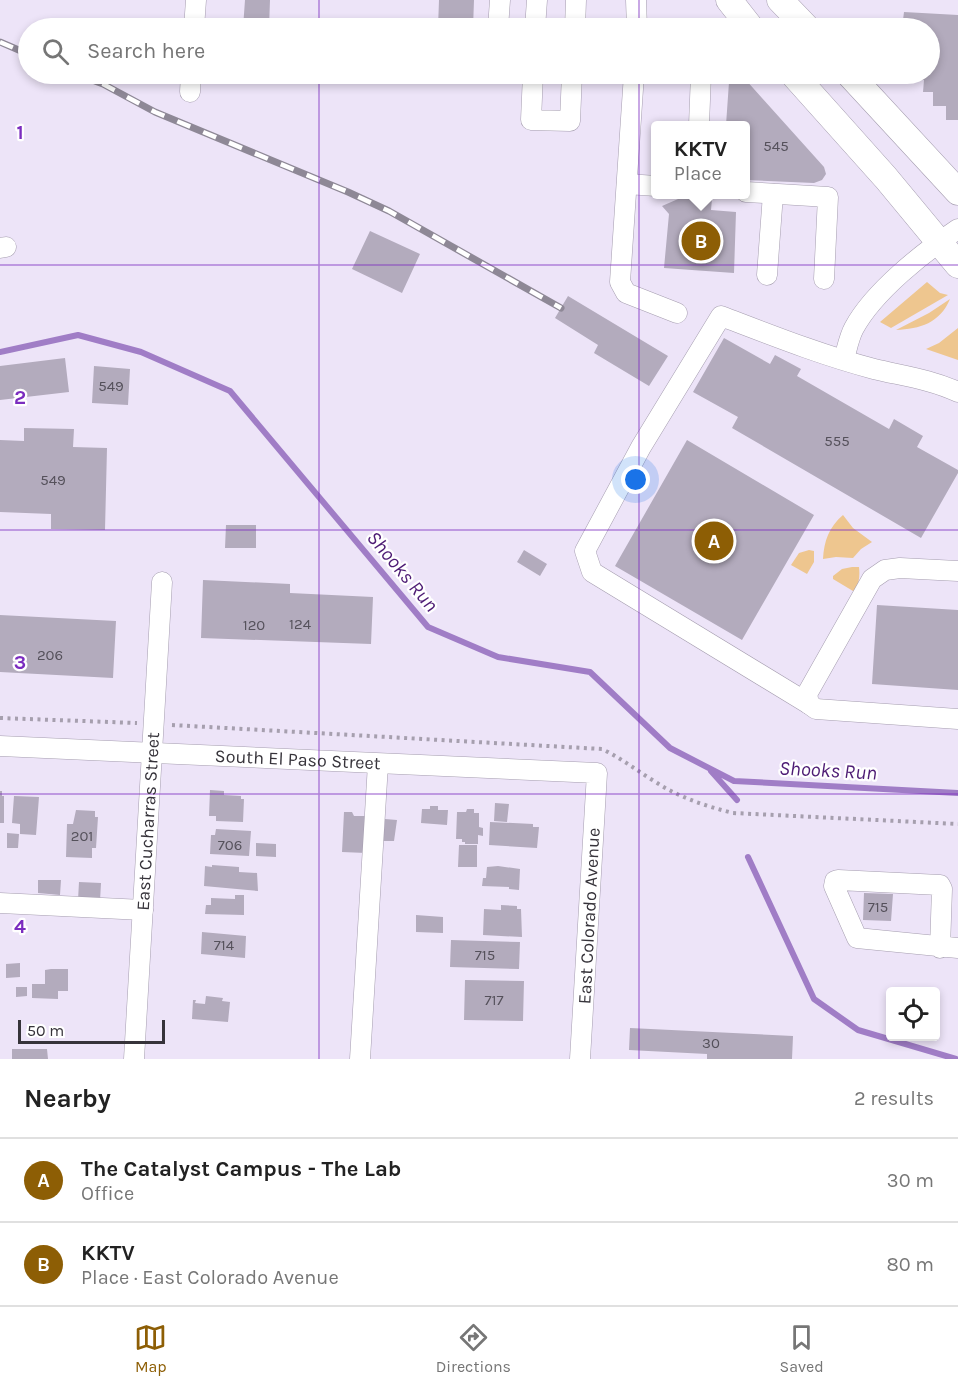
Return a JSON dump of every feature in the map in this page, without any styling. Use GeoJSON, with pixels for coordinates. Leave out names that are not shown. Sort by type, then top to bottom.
{"type":"FeatureCollection","features":[{"type":"Feature","properties":{"kind":"main road"},"geometry":{"type":"LineString","coordinates":[[729,0],[743,18]]}},
{"type":"Feature","properties":{"kind":"main road"},"geometry":{"type":"LineString","coordinates":[[780,0],[797,18]]}},
{"type":"Feature","properties":{"kind":"main road"},"geometry":{"type":"LineString","coordinates":[[802,84],[852,139],[949,235],[958,265]]}},
{"type":"Feature","properties":{"kind":"main road"},"geometry":{"type":"LineString","coordinates":[[858,84],[958,192]]}},
{"type":"Feature","properties":{"kind":"street"},"geometry":{"type":"LineString","coordinates":[[194,18],[195,0]]}},
{"type":"Feature","properties":{"kind":"street"},"geometry":{"type":"LineString","coordinates":[[499,18],[500,0]]}},
{"type":"Feature","properties":{"kind":"street"},"geometry":{"type":"LineString","coordinates":[[536,18],[537,0]]}},
{"type":"Feature","properties":{"kind":"street"},"geometry":{"type":"LineString","coordinates":[[575,18],[576,0]]}},
{"type":"Feature","properties":{"kind":"street"},"geometry":{"type":"LineString","coordinates":[[636,0],[637,18]]}},
{"type":"Feature","properties":{"kind":"street"},"geometry":{"type":"LineString","coordinates":[[533,84],[531,120],[570,121],[572,84]]}},
{"type":"Feature","properties":{"kind":"street"},"geometry":{"type":"LineString","coordinates":[[633,84],[620,282],[626,294],[676,313]]}},
{"type":"Feature","properties":{"kind":"street"},"geometry":{"type":"LineString","coordinates":[[699,121],[701,84]]}},
{"type":"Feature","properties":{"kind":"street"},"geometry":{"type":"LineString","coordinates":[[627,184],[651,186]]}},
{"type":"Feature","properties":{"kind":"street"},"geometry":{"type":"LineString","coordinates":[[750,192],[828,196],[824,279]]}},
{"type":"Feature","properties":{"kind":"street"},"geometry":{"type":"LineString","coordinates":[[767,275],[773,194]]}},
{"type":"Feature","properties":{"kind":"street"},"geometry":{"type":"LineString","coordinates":[[844,359],[853,330],[877,297],[949,235]]}},
{"type":"Feature","properties":{"kind":"street"},"geometry":{"type":"LineString","coordinates":[[958,392],[935,382],[873,369],[803,347],[721,316],[641,447],[585,551],[592,572],[816,709],[958,719]]}},
{"type":"Feature","properties":{"kind":"street"},"geometry":{"type":"LineString","coordinates":[[809,704],[807,694],[872,579],[885,570],[900,568],[958,571]]}},
{"type":"Feature","properties":{"kind":"street","name":"East Cucharras Street"},"geometry":{"type":"LineString","coordinates":[[134,1059],[162,582]]}},
{"type":"Feature","properties":{"kind":"street","name":"South El Paso Street"},"geometry":{"type":"LineString","coordinates":[[0,746],[597,773]]}},
{"type":"Feature","properties":{"kind":"street"},"geometry":{"type":"LineString","coordinates":[[360,1059],[378,764]]}},
{"type":"Feature","properties":{"kind":"street","name":"East Colorado Avenue"},"geometry":{"type":"LineString","coordinates":[[580,1059],[597,773]]}},
{"type":"Feature","properties":{"kind":"street"},"geometry":{"type":"LineString","coordinates":[[835,881],[940,885],[949,948],[857,938],[834,886],[835,881]]}},
{"type":"Feature","properties":{"kind":"street"},"geometry":{"type":"LineString","coordinates":[[0,903],[143,910]]}},
{"type":"Feature","properties":{"kind":"shaded area"},"geometry":{"type":"Polygon","coordinates":[[[927,282],[940,293],[948,295],[891,328],[880,322],[927,282]]]}},
{"type":"Feature","properties":{"kind":"shaded area"},"geometry":{"type":"Polygon","coordinates":[[[950,299],[935,319],[921,326],[896,330],[929,313],[950,299]]]}},
{"type":"Feature","properties":{"kind":"shaded area"},"geometry":{"type":"Polygon","coordinates":[[[958,328],[958,360],[926,349],[939,343],[958,328]]]}},
{"type":"Feature","properties":{"kind":"shaded area"},"geometry":{"type":"Polygon","coordinates":[[[843,515],[853,528],[872,542],[853,558],[823,559],[828,535],[843,515]]]}},
{"type":"Feature","properties":{"kind":"shaded area"},"geometry":{"type":"Polygon","coordinates":[[[814,551],[814,562],[807,574],[791,565],[799,553],[814,551]]]}},
{"type":"Feature","properties":{"kind":"shaded area"},"geometry":{"type":"Polygon","coordinates":[[[859,567],[858,584],[856,590],[853,591],[833,579],[833,576],[842,569],[859,567]]]}},
{"type":"Feature","properties":{"kind":"building"},"geometry":{"type":"Polygon","coordinates":[[[245,0],[270,0],[269,18],[244,18],[245,0]]]}},
{"type":"Feature","properties":{"kind":"building"},"geometry":{"type":"Polygon","coordinates":[[[439,0],[474,0],[473,18],[438,18],[439,0]]]}},
{"type":"Feature","properties":{"kind":"building"},"geometry":{"type":"Polygon","coordinates":[[[904,12],[958,15],[958,120],[946,120],[946,106],[933,106],[933,92],[923,92],[924,84],[940,84],[940,18],[903,18],[904,12]]]}},
{"type":"Feature","properties":{"kind":"building"},"geometry":{"type":"Polygon","coordinates":[[[729,84],[749,84],[824,167],[826,174],[822,180],[814,183],[750,180],[750,121],[726,121],[729,84]]]}},
{"type":"Feature","properties":{"kind":"building"},"geometry":{"type":"Polygon","coordinates":[[[678,199],[712,199],[711,210],[736,212],[734,273],[664,268],[669,214],[662,206],[678,199]]]}},
{"type":"Feature","properties":{"kind":"building"},"geometry":{"type":"Polygon","coordinates":[[[370,231],[420,254],[402,293],[352,269],[370,231]]]}},
{"type":"Feature","properties":{"kind":"building"},"geometry":{"type":"Polygon","coordinates":[[[568,296],[668,356],[649,386],[594,353],[598,345],[555,318],[568,296]]]}},
{"type":"Feature","properties":{"kind":"building"},"geometry":{"type":"Polygon","coordinates":[[[724,338],[770,364],[775,355],[801,369],[797,376],[889,429],[894,419],[923,436],[917,447],[958,470],[921,538],[732,428],[738,417],[693,392],[724,338]]]}},
{"type":"Feature","properties":{"kind":"building"},"geometry":{"type":"Polygon","coordinates":[[[65,358],[69,392],[0,400],[0,366],[65,358]]]}},
{"type":"Feature","properties":{"kind":"building"},"geometry":{"type":"Polygon","coordinates":[[[94,366],[130,369],[128,405],[92,403],[94,366]]]}},
{"type":"Feature","properties":{"kind":"building"},"geometry":{"type":"Polygon","coordinates":[[[24,428],[74,429],[73,447],[107,448],[105,530],[51,529],[51,514],[0,512],[0,440],[24,441],[24,428]]]}},
{"type":"Feature","properties":{"kind":"building"},"geometry":{"type":"Polygon","coordinates":[[[687,440],[814,515],[742,640],[615,566],[687,440]]]}},
{"type":"Feature","properties":{"kind":"building"},"geometry":{"type":"Polygon","coordinates":[[[226,525],[256,525],[256,548],[225,548],[226,525]]]}},
{"type":"Feature","properties":{"kind":"building"},"geometry":{"type":"Polygon","coordinates":[[[524,550],[547,564],[540,576],[517,562],[524,550]]]}},
{"type":"Feature","properties":{"kind":"building"},"geometry":{"type":"Polygon","coordinates":[[[203,580],[290,584],[290,593],[373,597],[371,644],[201,638],[203,580]]]}},
{"type":"Feature","properties":{"kind":"building"},"geometry":{"type":"Polygon","coordinates":[[[877,605],[958,610],[958,690],[872,684],[877,605]]]}},
{"type":"Feature","properties":{"kind":"building"},"geometry":{"type":"Polygon","coordinates":[[[0,615],[116,621],[113,678],[0,672],[0,615]]]}},
{"type":"Feature","properties":{"kind":"building"},"geometry":{"type":"Polygon","coordinates":[[[210,790],[224,791],[224,795],[241,796],[241,799],[244,799],[243,822],[216,821],[216,816],[209,816],[210,790]]]}},
{"type":"Feature","properties":{"kind":"building"},"geometry":{"type":"Polygon","coordinates":[[[0,791],[4,796],[4,823],[0,823],[0,791]]]}},
{"type":"Feature","properties":{"kind":"building"},"geometry":{"type":"Polygon","coordinates":[[[14,796],[39,797],[36,835],[20,834],[20,824],[12,823],[14,796]]]}},
{"type":"Feature","properties":{"kind":"building"},"geometry":{"type":"Polygon","coordinates":[[[495,803],[509,804],[507,822],[494,821],[495,803]]]}},
{"type":"Feature","properties":{"kind":"building"},"geometry":{"type":"Polygon","coordinates":[[[430,806],[438,806],[438,810],[448,810],[447,825],[421,823],[422,809],[430,809],[430,806]]]}},
{"type":"Feature","properties":{"kind":"building"},"geometry":{"type":"Polygon","coordinates":[[[467,809],[474,809],[474,813],[479,813],[479,827],[483,828],[483,836],[478,835],[478,844],[465,844],[462,839],[456,839],[457,812],[466,812],[467,809]]]}},
{"type":"Feature","properties":{"kind":"building"},"geometry":{"type":"Polygon","coordinates":[[[76,810],[95,811],[95,817],[98,817],[96,848],[92,848],[92,858],[66,857],[67,824],[73,824],[76,810]]]}},
{"type":"Feature","properties":{"kind":"building"},"geometry":{"type":"Polygon","coordinates":[[[344,812],[352,812],[354,816],[367,816],[366,853],[342,852],[344,812]]]}},
{"type":"Feature","properties":{"kind":"building"},"geometry":{"type":"Polygon","coordinates":[[[385,819],[397,820],[394,841],[383,841],[385,819]]]}},
{"type":"Feature","properties":{"kind":"building"},"geometry":{"type":"Polygon","coordinates":[[[490,822],[533,824],[533,827],[539,827],[537,848],[489,845],[490,822]]]}},
{"type":"Feature","properties":{"kind":"building"},"geometry":{"type":"Polygon","coordinates":[[[216,829],[251,831],[249,856],[210,854],[211,835],[215,835],[216,829]]]}},
{"type":"Feature","properties":{"kind":"building"},"geometry":{"type":"Polygon","coordinates":[[[7,833],[19,834],[18,848],[7,848],[7,833]]]}},
{"type":"Feature","properties":{"kind":"building"},"geometry":{"type":"Polygon","coordinates":[[[256,843],[276,844],[276,857],[256,856],[256,843]]]}},
{"type":"Feature","properties":{"kind":"building"},"geometry":{"type":"Polygon","coordinates":[[[459,845],[477,845],[477,867],[458,867],[459,845]]]}},
{"type":"Feature","properties":{"kind":"building"},"geometry":{"type":"Polygon","coordinates":[[[212,865],[239,867],[239,872],[257,873],[258,891],[204,886],[205,866],[212,867],[212,865]]]}},
{"type":"Feature","properties":{"kind":"building"},"geometry":{"type":"Polygon","coordinates":[[[487,867],[520,869],[519,890],[509,889],[509,887],[482,886],[483,878],[486,878],[487,867]]]}},
{"type":"Feature","properties":{"kind":"building"},"geometry":{"type":"Polygon","coordinates":[[[38,880],[61,880],[60,895],[38,893],[38,880]]]}},
{"type":"Feature","properties":{"kind":"building"},"geometry":{"type":"Polygon","coordinates":[[[79,882],[101,883],[100,901],[78,900],[79,882]]]}},
{"type":"Feature","properties":{"kind":"building"},"geometry":{"type":"Polygon","coordinates":[[[864,893],[893,894],[891,921],[863,920],[864,893]]]}},
{"type":"Feature","properties":{"kind":"building"},"geometry":{"type":"Polygon","coordinates":[[[235,895],[244,895],[244,915],[205,914],[206,905],[211,905],[211,898],[235,899],[235,895]]]}},
{"type":"Feature","properties":{"kind":"building"},"geometry":{"type":"Polygon","coordinates":[[[501,905],[517,906],[517,909],[521,909],[522,937],[483,935],[484,909],[501,910],[501,905]]]}},
{"type":"Feature","properties":{"kind":"building"},"geometry":{"type":"Polygon","coordinates":[[[416,915],[443,917],[443,933],[416,932],[416,915]]]}},
{"type":"Feature","properties":{"kind":"building"},"geometry":{"type":"Polygon","coordinates":[[[202,932],[246,936],[245,958],[201,954],[202,932]]]}},
{"type":"Feature","properties":{"kind":"building"},"geometry":{"type":"Polygon","coordinates":[[[451,940],[520,942],[519,969],[450,967],[451,940]]]}},
{"type":"Feature","properties":{"kind":"building"},"geometry":{"type":"Polygon","coordinates":[[[20,963],[20,977],[6,978],[6,964],[20,963]]]}},
{"type":"Feature","properties":{"kind":"building"},"geometry":{"type":"Polygon","coordinates":[[[68,969],[68,991],[58,991],[58,999],[32,998],[32,984],[45,984],[45,970],[68,969]]]}},
{"type":"Feature","properties":{"kind":"building"},"geometry":{"type":"Polygon","coordinates":[[[465,980],[524,981],[523,1021],[464,1020],[465,980]]]}},
{"type":"Feature","properties":{"kind":"building"},"geometry":{"type":"Polygon","coordinates":[[[16,987],[27,987],[27,996],[16,997],[16,987]]]}},
{"type":"Feature","properties":{"kind":"building"},"geometry":{"type":"Polygon","coordinates":[[[206,996],[223,998],[222,1001],[230,1002],[228,1022],[192,1019],[193,1000],[196,1000],[195,1003],[205,1004],[206,996]]]}},
{"type":"Feature","properties":{"kind":"building"},"geometry":{"type":"Polygon","coordinates":[[[630,1028],[793,1036],[792,1059],[707,1059],[707,1054],[629,1050],[630,1028]]]}},
{"type":"Feature","properties":{"kind":"building"},"geometry":{"type":"Polygon","coordinates":[[[12,1049],[47,1049],[48,1059],[12,1059],[12,1049]]]}},
{"type":"Feature","properties":{"kind":"waterway","name":"Shooks Run"},"geometry":{"type":"LineString","coordinates":[[0,352],[78,335],[141,352],[230,391],[428,627],[498,657],[590,672],[670,748],[734,781],[958,793]]}},
{"type":"Feature","properties":{"kind":"waterway"},"geometry":{"type":"LineString","coordinates":[[711,771],[737,800]]}},
{"type":"Feature","properties":{"kind":"waterway"},"geometry":{"type":"LineString","coordinates":[[748,857],[814,999],[858,1030],[956,1059]]}},
{"type":"Feature","properties":{"kind":"railway"},"geometry":{"type":"LineString","coordinates":[[0,42],[18,50]]}},
{"type":"Feature","properties":{"kind":"railway"},"geometry":{"type":"LineString","coordinates":[[103,84],[155,112],[389,211],[561,308]]}},
{"type":"Feature","properties":{"kind":"place","name":"KKTV"},"geometry":{"type":"Point","coordinates":[701,241]}},
{"type":"Feature","properties":{"kind":"place","name":"The Catalyst Campus - The Lab"},"geometry":{"type":"Point","coordinates":[714,541]}}]}
